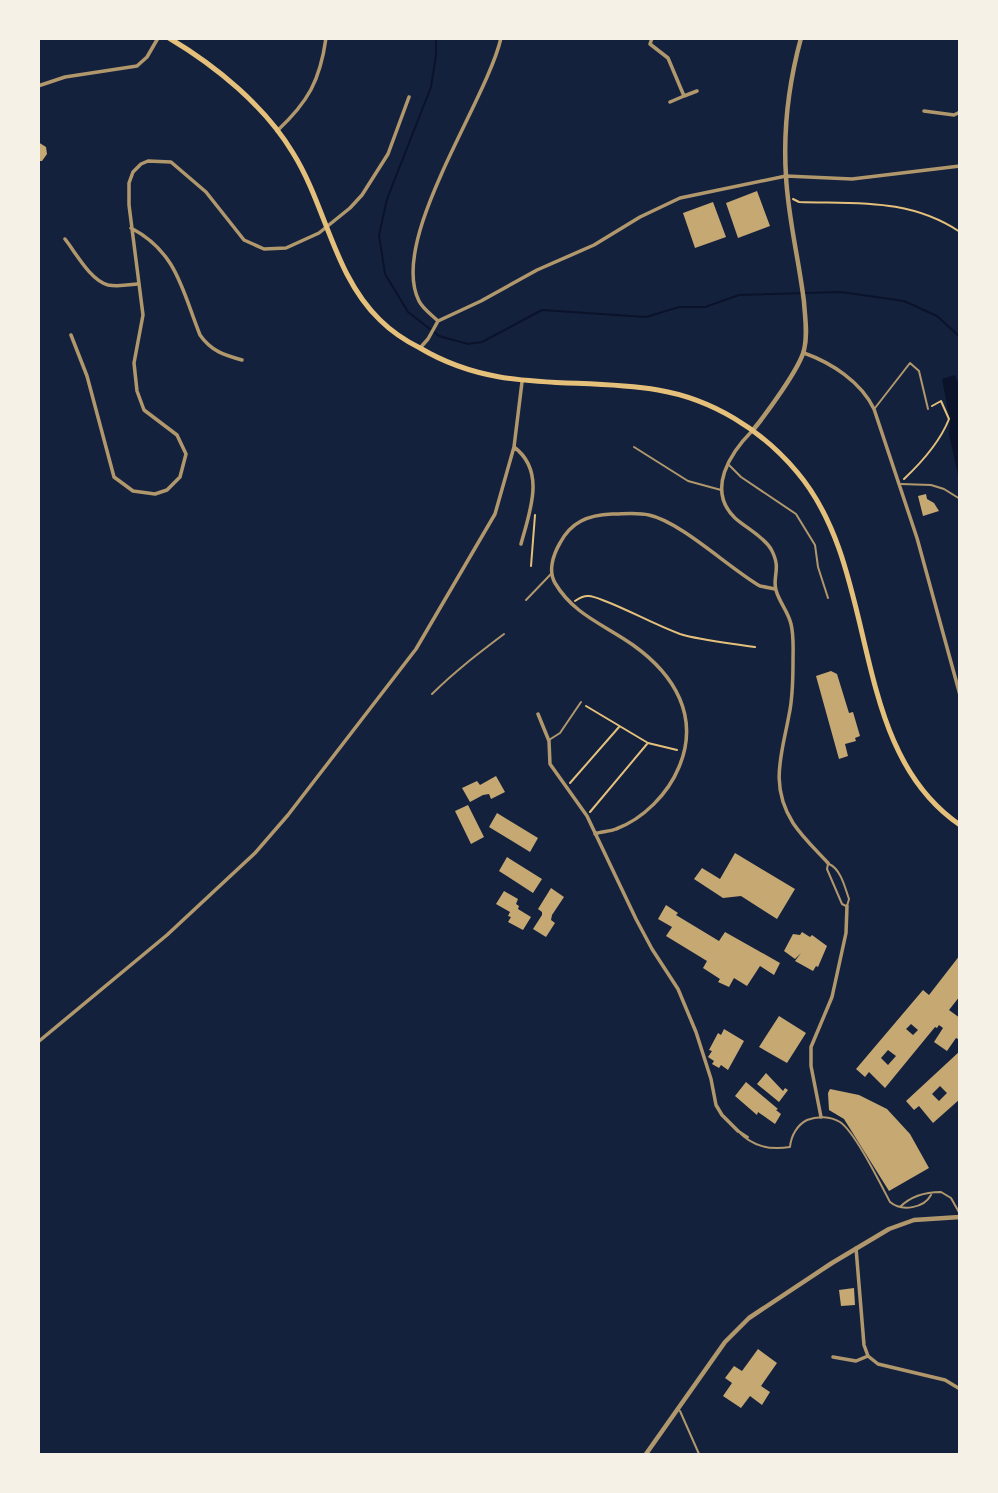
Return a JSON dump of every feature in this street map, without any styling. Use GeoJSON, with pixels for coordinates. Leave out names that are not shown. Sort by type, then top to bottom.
{"type":"FeatureCollection","features":[{"type":"Feature","properties":{"kind":"main road"},"geometry":{"type":"LineString","coordinates":[[169,38],[178,41],[231,83],[277,131],[297,160],[342,262],[366,304],[383,324],[420,348],[471,370],[522,382],[662,390],[710,405],[753,430],[796,471],[827,518],[850,585],[885,717],[900,755],[929,800],[960,825]]}},
{"type":"Feature","properties":{"kind":"street"},"geometry":{"type":"LineString","coordinates":[[38,86],[65,77],[137,66],[147,57],[158,38]]}},
{"type":"Feature","properties":{"kind":"street"},"geometry":{"type":"LineString","coordinates":[[277,131],[309,96],[318,78],[327,38]]}},
{"type":"Feature","properties":{"kind":"street"},"geometry":{"type":"LineString","coordinates":[[438,321],[420,303],[415,288],[415,254],[436,186],[490,72],[501,38]]}},
{"type":"Feature","properties":{"kind":"street"},"geometry":{"type":"LineString","coordinates":[[652,38],[650,44],[668,58],[684,96]]}},
{"type":"Feature","properties":{"kind":"street"},"geometry":{"type":"LineString","coordinates":[[801,38],[789,99],[786,176],[804,308],[804,353],[753,430],[727,463],[722,490],[724,503],[733,517],[769,545],[777,560],[775,589],[787,610],[793,641],[793,690],[778,781],[791,820],[804,839],[828,863]]}},
{"type":"Feature","properties":{"kind":"street"},"geometry":{"type":"LineString","coordinates":[[670,102],[697,91]]}},
{"type":"Feature","properties":{"kind":"street"},"geometry":{"type":"LineString","coordinates":[[71,335],[87,376],[114,477],[133,491],[155,494],[167,490],[180,477],[186,454],[177,435],[147,414],[138,398],[134,363],[143,315],[131,228],[128,189],[131,177],[141,164],[156,160],[171,162],[206,192],[238,234],[257,248],[286,248],[327,228],[356,202],[388,154],[409,97]]}},
{"type":"Feature","properties":{"kind":"street"},"geometry":{"type":"LineString","coordinates":[[924,111],[954,115],[960,112]]}},
{"type":"Feature","properties":{"kind":"street"},"geometry":{"type":"LineString","coordinates":[[420,348],[438,321],[537,270],[594,245],[666,204],[698,193],[786,176],[852,179],[960,166]]}},
{"type":"Feature","properties":{"kind":"street"},"geometry":{"type":"LineString","coordinates":[[131,228],[150,238],[167,257],[207,344],[219,353],[242,360]]}},
{"type":"Feature","properties":{"kind":"street"},"geometry":{"type":"LineString","coordinates":[[65,239],[93,275],[103,283],[114,286],[137,284]]}},
{"type":"Feature","properties":{"kind":"street"},"geometry":{"type":"LineString","coordinates":[[804,353],[842,373],[864,391],[874,409],[900,484],[960,695]]}},
{"type":"Feature","properties":{"kind":"street"},"geometry":{"type":"LineString","coordinates":[[38,1042],[167,935],[227,881],[288,815],[416,649],[490,526],[502,495],[514,447],[522,382]]}},
{"type":"Feature","properties":{"kind":"street"},"geometry":{"type":"LineString","coordinates":[[514,447],[524,454],[534,478],[532,503],[521,544]]}},
{"type":"Feature","properties":{"kind":"street"},"geometry":{"type":"LineString","coordinates":[[595,834],[617,829],[648,809],[676,775],[689,734],[676,689],[642,652],[572,605],[556,584],[551,574],[552,562],[564,536],[582,519],[606,514],[647,514],[671,524],[760,586],[775,589]]}},
{"type":"Feature","properties":{"kind":"street"},"geometry":{"type":"LineString","coordinates":[[538,714],[549,741],[550,764],[587,816],[641,929],[678,989],[696,1032],[716,1105],[738,1131]]}},
{"type":"Feature","properties":{"kind":"street"},"geometry":{"type":"LineString","coordinates":[[821,1117],[811,1066],[811,1047],[832,997],[846,933],[847,906]]}},
{"type":"Feature","properties":{"kind":"street"},"geometry":{"type":"LineString","coordinates":[[646,1454],[724,1342],[748,1318],[889,1229],[914,1220],[960,1215]]}},
{"type":"Feature","properties":{"kind":"street"},"geometry":{"type":"LineString","coordinates":[[856,1248],[864,1345],[868,1356],[878,1364],[945,1380],[960,1389]]}},
{"type":"Feature","properties":{"kind":"street"},"geometry":{"type":"LineString","coordinates":[[833,1357],[856,1361],[868,1356]]}},
{"type":"Feature","properties":{"kind":"lane"},"geometry":{"type":"LineString","coordinates":[[874,409],[910,363],[919,371],[928,409]]}},
{"type":"Feature","properties":{"kind":"lane"},"geometry":{"type":"LineString","coordinates":[[635,447],[688,481],[722,490]]}},
{"type":"Feature","properties":{"kind":"lane"},"geometry":{"type":"LineString","coordinates":[[727,463],[741,477],[796,514],[815,545],[818,567],[828,598]]}},
{"type":"Feature","properties":{"kind":"lane"},"geometry":{"type":"LineString","coordinates":[[900,484],[931,485],[960,499]]}},
{"type":"Feature","properties":{"kind":"lane"},"geometry":{"type":"LineString","coordinates":[[526,600],[551,574]]}},
{"type":"Feature","properties":{"kind":"lane"},"geometry":{"type":"LineString","coordinates":[[432,694],[464,664],[504,634]]}},
{"type":"Feature","properties":{"kind":"lane"},"geometry":{"type":"LineString","coordinates":[[549,741],[560,733],[580,702]]}},
{"type":"Feature","properties":{"kind":"lane"},"geometry":{"type":"LineString","coordinates":[[828,863],[834,866],[842,881],[849,900],[847,906],[842,904],[827,869],[828,863]]}},
{"type":"Feature","properties":{"kind":"lane"},"geometry":{"type":"LineString","coordinates":[[738,1131],[747,1134],[748,1138],[769,1150],[790,1147],[798,1128],[807,1121],[821,1117],[836,1120],[847,1128],[890,1202],[900,1208],[919,1205],[935,1192],[944,1193],[951,1198],[960,1215]]}},
{"type":"Feature","properties":{"kind":"lane"},"geometry":{"type":"LineString","coordinates":[[900,1208],[906,1201],[923,1193],[930,1196]]}},
{"type":"Feature","properties":{"kind":"lane"},"geometry":{"type":"LineString","coordinates":[[678,1408],[699,1454]]}},
{"type":"Feature","properties":{"kind":"path"},"geometry":{"type":"LineString","coordinates":[[789,197],[799,202],[898,206],[926,213],[960,232]]}},
{"type":"Feature","properties":{"kind":"path"},"geometry":{"type":"LineString","coordinates":[[900,484],[921,463],[945,430],[949,419],[941,401],[928,409]]}},
{"type":"Feature","properties":{"kind":"path"},"geometry":{"type":"LineString","coordinates":[[531,566],[535,511]]}},
{"type":"Feature","properties":{"kind":"path"},"geometry":{"type":"LineString","coordinates":[[572,605],[583,596],[590,595],[645,621],[684,635],[755,647]]}},
{"type":"Feature","properties":{"kind":"path"},"geometry":{"type":"LineString","coordinates":[[580,702],[648,743],[685,752]]}},
{"type":"Feature","properties":{"kind":"path"},"geometry":{"type":"LineString","coordinates":[[566,786],[619,727]]}},
{"type":"Feature","properties":{"kind":"path"},"geometry":{"type":"LineString","coordinates":[[587,816],[648,743]]}},
{"type":"Feature","properties":{"kind":"water"},"geometry":{"type":"Polygon","coordinates":[[[955,375],[959,386],[959,480],[949,434],[950,421],[942,379],[955,375]]]}},
{"type":"Feature","properties":{"kind":"building"},"geometry":{"type":"Polygon","coordinates":[[[38,142],[46,147],[47,154],[42,161],[38,161],[38,142]]]}},
{"type":"Feature","properties":{"kind":"building"},"geometry":{"type":"Polygon","coordinates":[[[757,191],[770,226],[738,238],[726,203],[757,191]]]}},
{"type":"Feature","properties":{"kind":"building"},"geometry":{"type":"Polygon","coordinates":[[[713,202],[726,237],[695,248],[683,213],[713,202]]]}},
{"type":"Feature","properties":{"kind":"building"},"geometry":{"type":"Polygon","coordinates":[[[926,494],[927,499],[934,503],[939,511],[923,516],[918,496],[926,494]]]}},
{"type":"Feature","properties":{"kind":"building"},"geometry":{"type":"Polygon","coordinates":[[[831,671],[837,674],[849,713],[853,712],[860,736],[855,738],[856,741],[845,744],[848,756],[839,759],[816,676],[831,671]]]}},
{"type":"Feature","properties":{"kind":"building"},"geometry":{"type":"Polygon","coordinates":[[[496,776],[505,792],[491,799],[489,794],[483,795],[470,802],[462,788],[477,781],[480,785],[496,776]]]}},
{"type":"Feature","properties":{"kind":"building"},"geometry":{"type":"Polygon","coordinates":[[[468,805],[484,837],[471,844],[455,811],[468,805]]]}},
{"type":"Feature","properties":{"kind":"building"},"geometry":{"type":"Polygon","coordinates":[[[497,813],[538,838],[530,852],[489,827],[497,813]]]}},
{"type":"Feature","properties":{"kind":"building"},"geometry":{"type":"Polygon","coordinates":[[[735,853],[795,889],[777,919],[741,896],[723,898],[694,879],[702,868],[720,879],[735,853]]]}},
{"type":"Feature","properties":{"kind":"building"},"geometry":{"type":"Polygon","coordinates":[[[507,857],[542,879],[533,893],[499,871],[507,857]]]}},
{"type":"Feature","properties":{"kind":"building"},"geometry":{"type":"Polygon","coordinates":[[[551,888],[564,897],[552,915],[551,920],[555,923],[546,937],[533,929],[542,915],[538,909],[551,888]]]}},
{"type":"Feature","properties":{"kind":"building"},"geometry":{"type":"Polygon","coordinates":[[[504,891],[518,899],[518,909],[531,917],[523,930],[508,922],[510,912],[496,904],[504,891]]]}},
{"type":"Feature","properties":{"kind":"building"},"geometry":{"type":"Polygon","coordinates":[[[666,905],[678,913],[676,915],[719,941],[725,932],[780,963],[774,975],[760,966],[747,986],[734,978],[729,987],[718,982],[720,979],[703,968],[707,961],[666,936],[672,927],[658,919],[666,905]]]}},
{"type":"Feature","properties":{"kind":"building"},"geometry":{"type":"Polygon","coordinates":[[[802,932],[810,937],[812,935],[827,946],[818,967],[813,971],[795,961],[801,953],[795,959],[784,951],[793,934],[800,935],[802,932]]]}},
{"type":"Feature","properties":{"kind":"building"},"geometry":{"type":"Polygon","coordinates":[[[960,955],[960,996],[949,1010],[960,1018],[960,1040],[956,1038],[947,1051],[934,1042],[943,1028],[939,1025],[885,1088],[869,1072],[865,1077],[856,1069],[923,990],[929,995],[960,955]],[[911,1024],[906,1029],[913,1035],[918,1030],[911,1024]],[[888,1050],[881,1058],[888,1065],[896,1056],[888,1050]]]}},
{"type":"Feature","properties":{"kind":"building"},"geometry":{"type":"Polygon","coordinates":[[[779,1016],[806,1033],[787,1063],[759,1047],[779,1016]]]}},
{"type":"Feature","properties":{"kind":"building"},"geometry":{"type":"Polygon","coordinates":[[[724,1029],[744,1041],[728,1070],[721,1065],[719,1068],[712,1064],[714,1061],[708,1057],[718,1033],[721,1035],[724,1029]]]}},
{"type":"Feature","properties":{"kind":"building"},"geometry":{"type":"Polygon","coordinates":[[[960,1051],[960,1099],[933,1123],[919,1106],[914,1110],[906,1101],[960,1051]],[[940,1086],[932,1094],[939,1101],[947,1093],[940,1086]]]}},
{"type":"Feature","properties":{"kind":"building"},"geometry":{"type":"Polygon","coordinates":[[[766,1073],[783,1091],[785,1088],[788,1090],[779,1102],[757,1084],[766,1073]]]}},
{"type":"Feature","properties":{"kind":"building"},"geometry":{"type":"Polygon","coordinates":[[[746,1082],[778,1109],[776,1110],[781,1114],[775,1124],[758,1112],[757,1115],[735,1096],[746,1082]]]}},
{"type":"Feature","properties":{"kind":"building"},"geometry":{"type":"Polygon","coordinates":[[[830,1089],[859,1095],[887,1109],[910,1134],[929,1168],[889,1191],[844,1119],[829,1110],[830,1089]]]}},
{"type":"Feature","properties":{"kind":"building"},"geometry":{"type":"Polygon","coordinates":[[[854,1288],[855,1305],[841,1306],[839,1290],[854,1288]]]}},
{"type":"Feature","properties":{"kind":"building"},"geometry":{"type":"Polygon","coordinates":[[[758,1349],[777,1363],[761,1386],[770,1392],[762,1405],[750,1396],[741,1408],[723,1396],[732,1383],[725,1378],[734,1366],[742,1371],[758,1349]]]}},
{"type":"Feature","properties":{"kind":"waterway"},"geometry":{"type":"LineString","coordinates":[[436,38],[431,87],[387,199],[379,235],[385,274],[408,312],[439,336],[468,344],[482,342],[542,310],[646,317],[679,307],[705,307],[739,295],[841,292],[904,301],[937,316],[960,337]]}}]}
